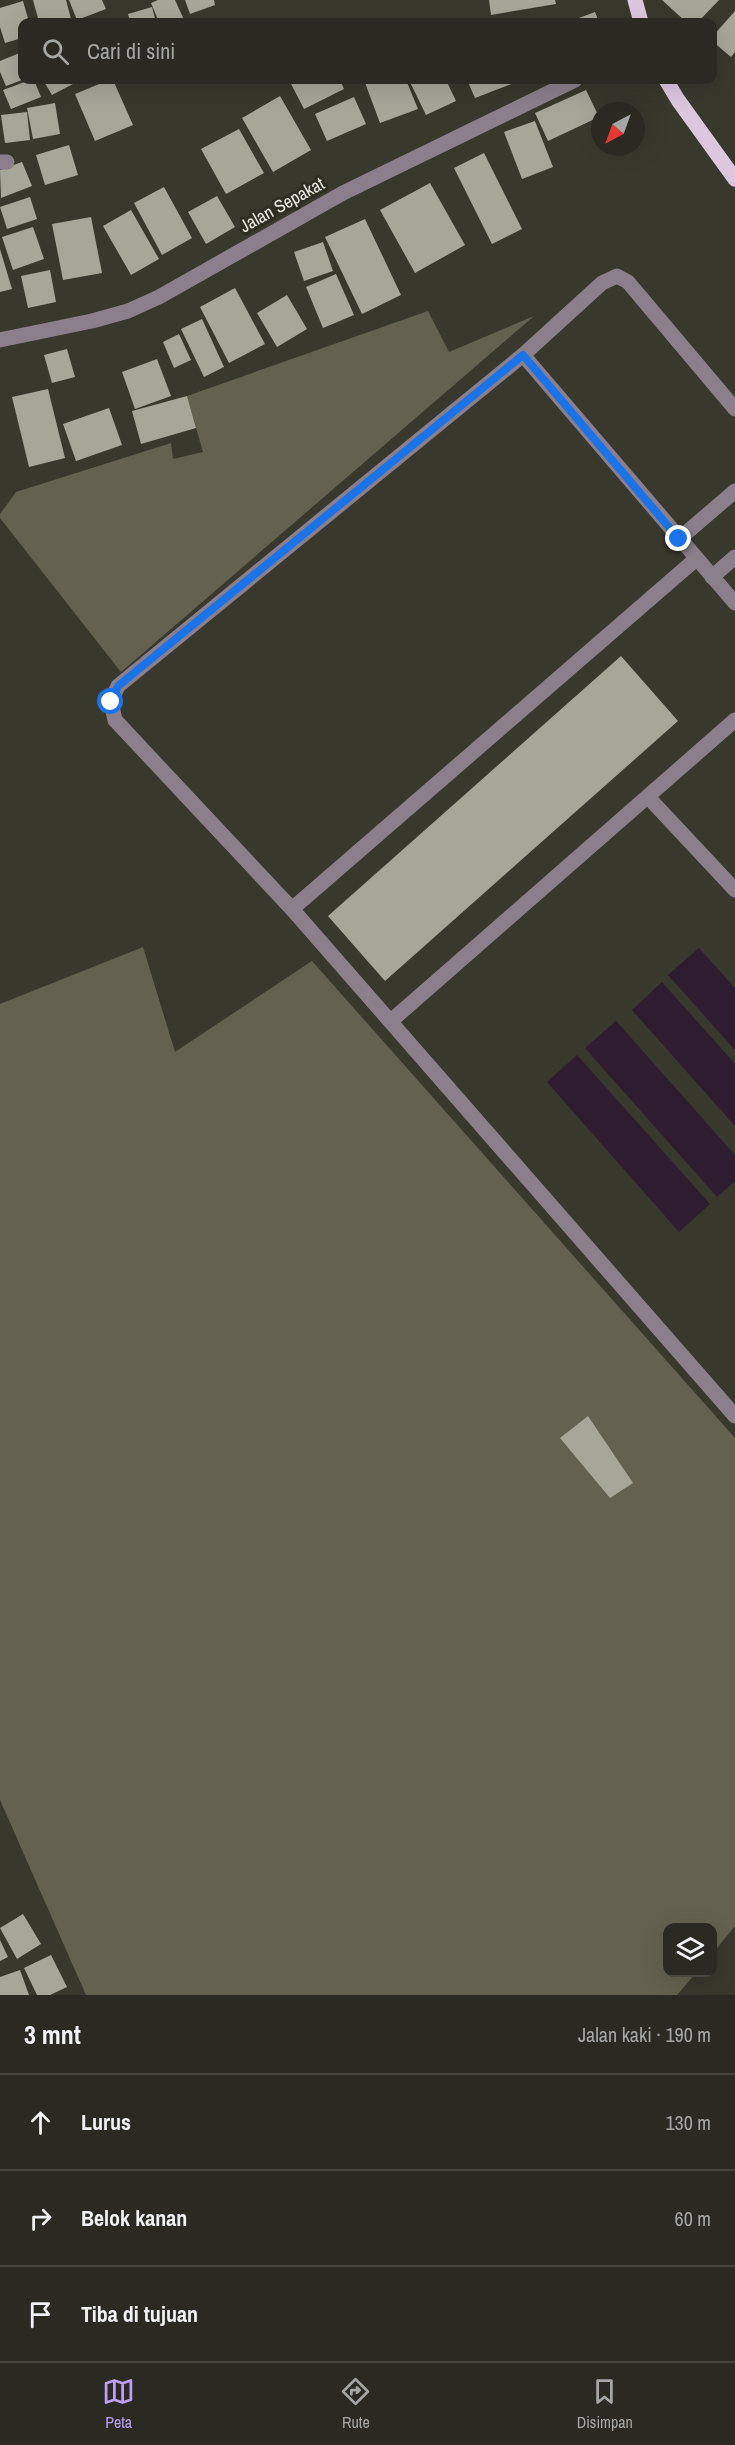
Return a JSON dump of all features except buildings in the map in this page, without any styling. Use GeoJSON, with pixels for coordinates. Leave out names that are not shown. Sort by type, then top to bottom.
{"type":"FeatureCollection","features":[{"type":"Feature","properties":{"kind":"main road"},"geometry":{"type":"LineString","coordinates":[[634,0],[640,18]]}},
{"type":"Feature","properties":{"kind":"main road"},"geometry":{"type":"LineString","coordinates":[[668,84],[735,179]]}},
{"type":"Feature","properties":{"kind":"street","name":"Jalan Sepakat"},"geometry":{"type":"LineString","coordinates":[[0,340],[92,321],[138,306],[343,193],[566,84]]}},
{"type":"Feature","properties":{"kind":"street"},"geometry":{"type":"LineString","coordinates":[[735,409],[628,282],[616,276],[602,283],[523,355],[118,686],[111,702],[115,720],[292,909],[735,1416]]}},
{"type":"Feature","properties":{"kind":"street"},"geometry":{"type":"LineString","coordinates":[[523,355],[735,603]]}},
{"type":"Feature","properties":{"kind":"street"},"geometry":{"type":"LineString","coordinates":[[679,539],[735,491]]}},
{"type":"Feature","properties":{"kind":"street"},"geometry":{"type":"LineString","coordinates":[[712,577],[735,557]]}},
{"type":"Feature","properties":{"kind":"street"},"geometry":{"type":"LineString","coordinates":[[292,909],[696,559]]}},
{"type":"Feature","properties":{"kind":"street"},"geometry":{"type":"LineString","coordinates":[[391,1021],[735,720]]}},
{"type":"Feature","properties":{"kind":"street"},"geometry":{"type":"LineString","coordinates":[[648,797],[735,890]]}},
{"type":"Feature","properties":{"kind":"shaded area"},"geometry":{"type":"Polygon","coordinates":[[[428,311],[449,352],[534,316],[121,672],[0,518],[0,514],[16,492],[171,443],[173,459],[203,452],[187,396],[428,311]]]}},
{"type":"Feature","properties":{"kind":"shaded area"},"geometry":{"type":"Polygon","coordinates":[[[143,947],[175,1052],[312,961],[735,1438],[735,1926],[717,1948],[717,1923],[663,1923],[663,1977],[693,1977],[677,1995],[86,1995],[0,1800],[0,1004],[143,947]]]}},
{"type":"Feature","properties":{"kind":"shaded area"},"geometry":{"type":"Polygon","coordinates":[[[699,948],[735,988],[735,1050],[668,975],[699,948]]]}},
{"type":"Feature","properties":{"kind":"shaded area"},"geometry":{"type":"Polygon","coordinates":[[[662,982],[735,1064],[735,1126],[632,1010],[662,982]]]}},
{"type":"Feature","properties":{"kind":"shaded area"},"geometry":{"type":"Polygon","coordinates":[[[616,1021],[735,1155],[735,1181],[717,1197],[585,1048],[616,1021]]]}},
{"type":"Feature","properties":{"kind":"shaded area"},"geometry":{"type":"Polygon","coordinates":[[[577,1055],[710,1204],[679,1232],[547,1082],[577,1055]]]}},
{"type":"Feature","properties":{"kind":"route"},"geometry":{"type":"LineString","coordinates":[[111,702],[118,686],[523,355],[679,539]]}}]}
